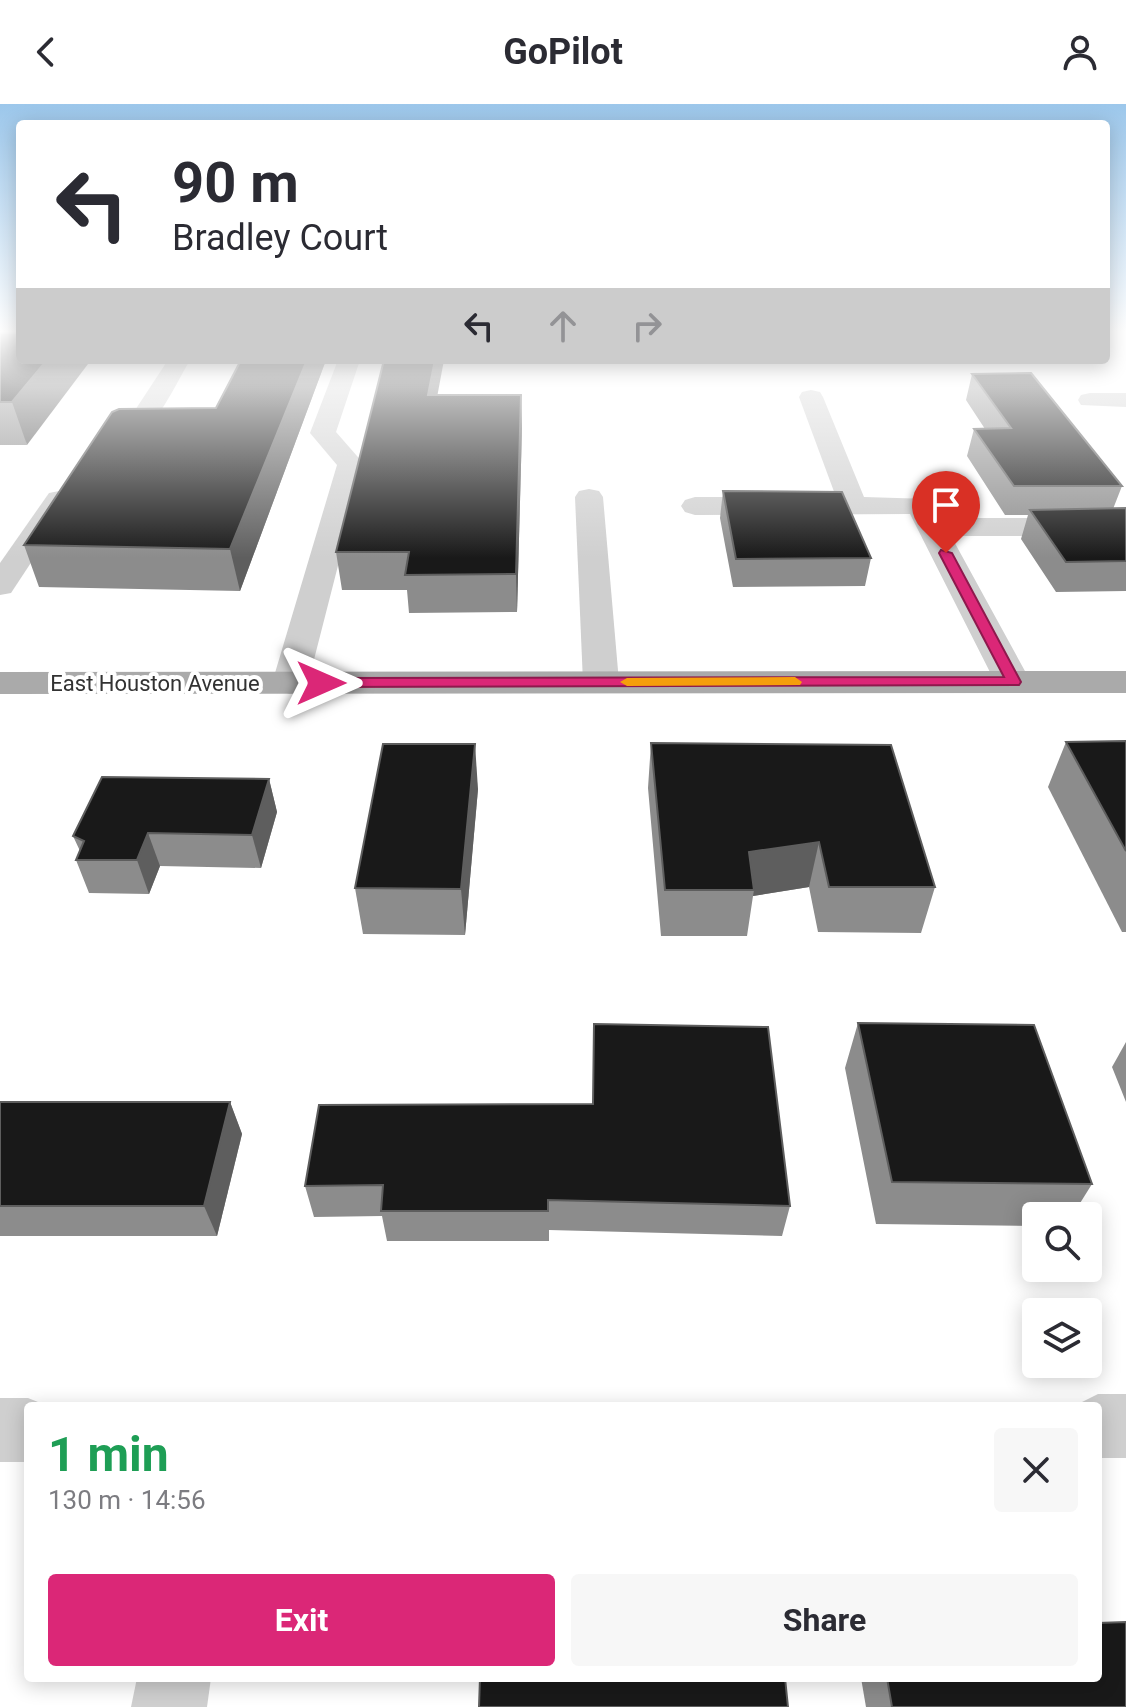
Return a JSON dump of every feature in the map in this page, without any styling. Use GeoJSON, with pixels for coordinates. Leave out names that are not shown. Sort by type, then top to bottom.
{"type":"FeatureCollection","features":[{"type":"Feature","properties":{"kind":"main road","name":"East Houston Avenue"},"geometry":{"type":"LineString","coordinates":[[0,683],[1126,682]]}},
{"type":"Feature","properties":{"kind":"street"},"geometry":{"type":"LineString","coordinates":[[0,586],[91,451],[133,432],[148,408]]}},
{"type":"Feature","properties":{"kind":"street"},"geometry":{"type":"LineString","coordinates":[[290,683],[351,464],[323,433],[332,408]]}},
{"type":"Feature","properties":{"kind":"street"},"geometry":{"type":"LineString","coordinates":[[815,408],[854,506]]}},
{"type":"Feature","properties":{"kind":"street"},"geometry":{"type":"LineString","coordinates":[[589,497],[601,682]]}},
{"type":"Feature","properties":{"kind":"street"},"geometry":{"type":"LineString","coordinates":[[695,506],[854,506],[926,516],[1126,527]]}},
{"type":"Feature","properties":{"kind":"street"},"geometry":{"type":"LineString","coordinates":[[926,516],[1013,682]]}},
{"type":"Feature","properties":{"kind":"street"},"geometry":{"type":"LineString","coordinates":[[1102,1426],[1126,1426]]}},
{"type":"Feature","properties":{"kind":"street"},"geometry":{"type":"LineString","coordinates":[[0,1430],[24,1430]]}},
{"type":"Feature","properties":{"kind":"street"},"geometry":{"type":"LineString","coordinates":[[169,1707],[173,1682]]}},
{"type":"Feature","properties":{"kind":"building"},"geometry":{"type":"Polygon","coordinates":[[[288,408],[230,549],[24,545],[112,412],[119,409],[288,408]]]}},
{"type":"Feature","properties":{"kind":"building"},"geometry":{"type":"Polygon","coordinates":[[[372,408],[521,408],[516,574],[405,575],[409,552],[336,552],[372,408]]]}},
{"type":"Feature","properties":{"kind":"building"},"geometry":{"type":"Polygon","coordinates":[[[996,408],[1059,408],[1122,486],[1014,486],[974,429],[1011,428],[996,408]]]}},
{"type":"Feature","properties":{"kind":"building"},"geometry":{"type":"Polygon","coordinates":[[[723,491],[842,492],[871,558],[736,559],[723,491]]]}},
{"type":"Feature","properties":{"kind":"building"},"geometry":{"type":"Polygon","coordinates":[[[1126,508],[1126,561],[1066,562],[1030,510],[1126,508]]]}},
{"type":"Feature","properties":{"kind":"building"},"geometry":{"type":"Polygon","coordinates":[[[1126,741],[1126,851],[1066,742],[1126,741]]]}},
{"type":"Feature","properties":{"kind":"building"},"geometry":{"type":"Polygon","coordinates":[[[651,743],[891,745],[935,887],[829,887],[819,842],[749,852],[754,890],[665,890],[651,743]]]}},
{"type":"Feature","properties":{"kind":"building"},"geometry":{"type":"Polygon","coordinates":[[[383,744],[475,744],[461,889],[355,888],[383,744]]]}},
{"type":"Feature","properties":{"kind":"building"},"geometry":{"type":"Polygon","coordinates":[[[102,777],[269,779],[252,835],[148,833],[137,860],[76,860],[84,841],[73,836],[102,777]]]}},
{"type":"Feature","properties":{"kind":"building"},"geometry":{"type":"Polygon","coordinates":[[[858,1023],[1034,1025],[1092,1184],[892,1182],[858,1023]]]}},
{"type":"Feature","properties":{"kind":"building"},"geometry":{"type":"Polygon","coordinates":[[[594,1024],[768,1027],[790,1206],[548,1200],[548,1211],[381,1211],[383,1185],[305,1186],[319,1105],[593,1104],[594,1024]]]}},
{"type":"Feature","properties":{"kind":"building"},"geometry":{"type":"Polygon","coordinates":[[[0,1102],[230,1102],[204,1206],[0,1206],[0,1102]]]}},
{"type":"Feature","properties":{"kind":"building"},"geometry":{"type":"Polygon","coordinates":[[[1126,1622],[1126,1707],[892,1707],[888,1682],[1102,1682],[1102,1623],[1126,1622]]]}},
{"type":"Feature","properties":{"kind":"building"},"geometry":{"type":"Polygon","coordinates":[[[480,1682],[785,1682],[788,1707],[479,1707],[480,1682]]]}},
{"type":"Feature","properties":{"kind":"slow traffic"},"geometry":{"type":"LineString","coordinates":[[627,682],[795,682]]}},
{"type":"Feature","properties":{"kind":"route"},"geometry":{"type":"LineString","coordinates":[[321,683],[1013,682],[946,553]]}}]}
